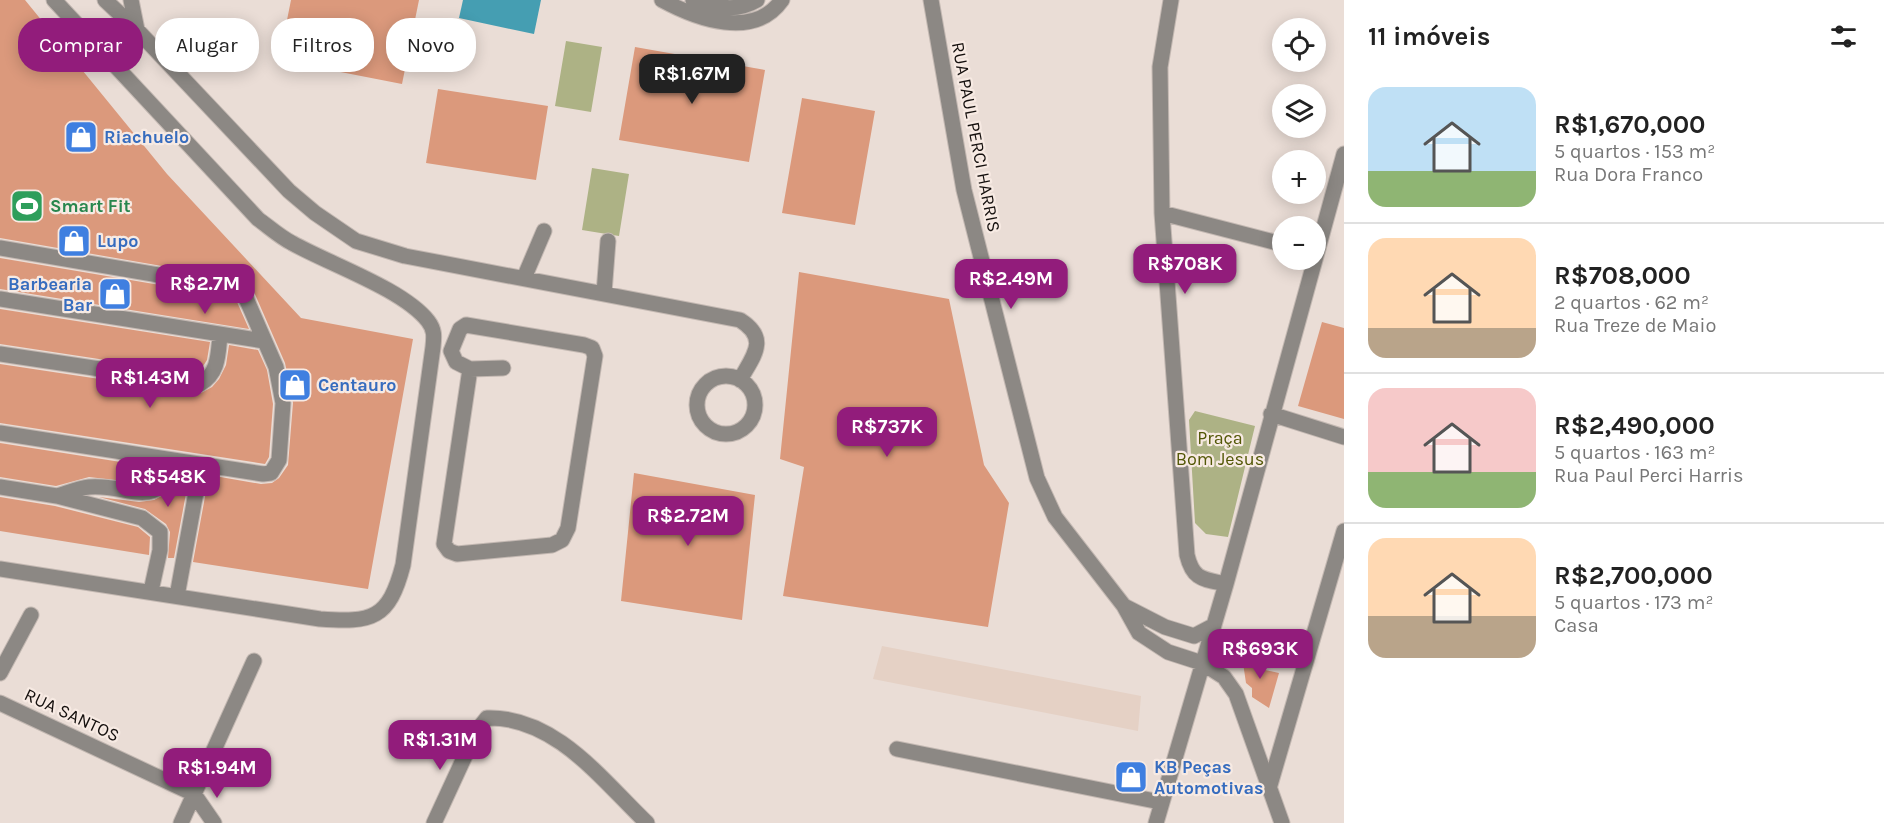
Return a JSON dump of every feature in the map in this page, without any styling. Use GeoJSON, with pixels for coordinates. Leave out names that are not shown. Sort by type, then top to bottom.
{"type":"FeatureCollection","features":[{"type":"Feature","properties":{"kind":"street"},"geometry":{"type":"LineString","coordinates":[[0,569],[320,619],[352,622],[375,615],[388,603],[398,586],[403,564],[433,348],[434,333],[430,323],[418,310],[372,282],[291,243],[258,219],[54,0]]}},
{"type":"Feature","properties":{"kind":"street"},"geometry":{"type":"LineString","coordinates":[[105,0],[124,18]]}},
{"type":"Feature","properties":{"kind":"street"},"geometry":{"type":"LineString","coordinates":[[131,0],[134,18]]}},
{"type":"Feature","properties":{"kind":"street"},"geometry":{"type":"LineString","coordinates":[[662,0],[686,13],[721,22],[741,23],[760,20],[776,8],[782,0]]}},
{"type":"Feature","properties":{"kind":"street"},"geometry":{"type":"LineString","coordinates":[[693,0],[722,9],[743,8],[757,0]]}},
{"type":"Feature","properties":{"kind":"street","name":"RUA PAUL PERCI HARRIS"},"geometry":{"type":"LineString","coordinates":[[931,0],[964,190],[1037,478],[1054,517],[1124,606],[1139,633],[1168,652],[1202,663],[1224,677],[1236,694],[1282,823]]}},
{"type":"Feature","properties":{"kind":"street"},"geometry":{"type":"LineString","coordinates":[[1171,0],[1160,66],[1162,213],[1186,555],[1190,569],[1200,578],[1226,584]]}},
{"type":"Feature","properties":{"kind":"street"},"geometry":{"type":"LineString","coordinates":[[143,37],[288,190],[336,229],[356,241],[386,251],[729,317],[752,328],[757,337],[757,349],[740,380]]}},
{"type":"Feature","properties":{"kind":"street"},"geometry":{"type":"LineString","coordinates":[[1326,218],[1344,154]]}},
{"type":"Feature","properties":{"kind":"street"},"geometry":{"type":"LineString","coordinates":[[1162,213],[1272,241]]}},
{"type":"Feature","properties":{"kind":"street"},"geometry":{"type":"LineString","coordinates":[[524,278],[544,231]]}},
{"type":"Feature","properties":{"kind":"street"},"geometry":{"type":"LineString","coordinates":[[604,293],[608,241]]}},
{"type":"Feature","properties":{"kind":"street"},"geometry":{"type":"LineString","coordinates":[[0,249],[235,288],[245,296],[276,367],[283,403],[276,467],[271,473],[263,474],[0,433]]}},
{"type":"Feature","properties":{"kind":"street"},"geometry":{"type":"LineString","coordinates":[[1156,823],[1160,802],[1226,584],[1311,270]]}},
{"type":"Feature","properties":{"kind":"street"},"geometry":{"type":"LineString","coordinates":[[0,299],[264,341]]}},
{"type":"Feature","properties":{"kind":"street"},"geometry":{"type":"LineString","coordinates":[[470,369],[444,544],[449,551],[457,554],[552,545],[562,540],[568,528],[595,356],[592,348],[466,325],[460,328],[451,351],[456,362],[470,369],[503,368]]}},
{"type":"Feature","properties":{"kind":"street"},"geometry":{"type":"LineString","coordinates":[[0,354],[200,384],[209,379],[216,367],[220,335]]}},
{"type":"Feature","properties":{"kind":"street"},"geometry":{"type":"LineString","coordinates":[[433,348],[451,351]]}},
{"type":"Feature","properties":{"kind":"street"},"geometry":{"type":"LineString","coordinates":[[1271,414],[1344,437]]}},
{"type":"Feature","properties":{"kind":"street"},"geometry":{"type":"LineString","coordinates":[[57,496],[88,487],[146,493],[160,489],[167,480],[172,461]]}},
{"type":"Feature","properties":{"kind":"street"},"geometry":{"type":"LineString","coordinates":[[177,596],[201,465]]}},
{"type":"Feature","properties":{"kind":"street"},"geometry":{"type":"LineString","coordinates":[[0,487],[57,496],[142,518],[160,532],[160,550],[151,591]]}},
{"type":"Feature","properties":{"kind":"street"},"geometry":{"type":"LineString","coordinates":[[1270,785],[1344,531]]}},
{"type":"Feature","properties":{"kind":"street","name":"RUA PAUL PERCI HARRIS"},"geometry":{"type":"LineString","coordinates":[[1124,606],[1180,633],[1194,636],[1213,626]]}},
{"type":"Feature","properties":{"kind":"street"},"geometry":{"type":"LineString","coordinates":[[0,673],[30,615]]}},
{"type":"Feature","properties":{"kind":"street"},"geometry":{"type":"LineString","coordinates":[[181,823],[254,661]]}},
{"type":"Feature","properties":{"kind":"street","name":"RUA SANTOS"},"geometry":{"type":"LineString","coordinates":[[0,703],[194,794]]}},
{"type":"Feature","properties":{"kind":"street"},"geometry":{"type":"LineString","coordinates":[[434,823],[476,732],[487,718],[506,717],[525,721],[555,737],[647,823]]}},
{"type":"Feature","properties":{"kind":"street"},"geometry":{"type":"LineString","coordinates":[[897,749],[1160,802]]}},
{"type":"Feature","properties":{"kind":"street"},"geometry":{"type":"LineString","coordinates":[[194,794],[214,823]]}},
{"type":"Feature","properties":{"kind":"shaded area"},"geometry":{"type":"Polygon","coordinates":[[[882,646],[1141,696],[1138,731],[873,679],[882,646]]]}},
{"type":"Feature","properties":{"kind":"green space"},"geometry":{"type":"Polygon","coordinates":[[[566,41],[602,47],[591,112],[555,106],[566,41]]]}},
{"type":"Feature","properties":{"kind":"green space"},"geometry":{"type":"Polygon","coordinates":[[[592,168],[629,174],[619,236],[582,230],[592,168]]]}},
{"type":"Feature","properties":{"kind":"green space","name":"Praça Bom Jesus"},"geometry":{"type":"Polygon","coordinates":[[[1195,411],[1255,426],[1228,537],[1206,534],[1195,523],[1189,420],[1195,411]]]}},
{"type":"Feature","properties":{"kind":"water"},"geometry":{"type":"Polygon","coordinates":[[[463,0],[541,0],[534,34],[476,22],[476,18],[459,18],[463,0]]]}},
{"type":"Feature","properties":{"kind":"building"},"geometry":{"type":"Polygon","coordinates":[[[0,0],[25,0],[40,18],[18,18],[18,72],[84,72],[167,174],[301,318],[413,339],[368,589],[193,562],[209,475],[261,484],[272,483],[279,478],[288,465],[293,403],[285,363],[254,292],[237,279],[0,238],[0,0]]]}},
{"type":"Feature","properties":{"kind":"building"},"geometry":{"type":"Polygon","coordinates":[[[291,0],[419,0],[415,18],[386,18],[386,72],[404,72],[402,84],[340,72],[374,72],[374,18],[287,18],[291,0]]]}},
{"type":"Feature","properties":{"kind":"building"},"geometry":{"type":"Polygon","coordinates":[[[635,47],[765,70],[749,162],[619,140],[635,47]]]}},
{"type":"Feature","properties":{"kind":"building"},"geometry":{"type":"Polygon","coordinates":[[[438,89],[548,106],[536,180],[426,163],[438,89]]]}},
{"type":"Feature","properties":{"kind":"building"},"geometry":{"type":"Polygon","coordinates":[[[802,98],[875,111],[855,225],[782,213],[802,98]]]}},
{"type":"Feature","properties":{"kind":"building"},"geometry":{"type":"Polygon","coordinates":[[[0,258],[231,297],[237,302],[249,329],[0,289],[0,258]]]}},
{"type":"Feature","properties":{"kind":"building"},"geometry":{"type":"Polygon","coordinates":[[[799,272],[949,299],[984,465],[1009,503],[988,627],[783,596],[804,467],[780,459],[799,272]]]}},
{"type":"Feature","properties":{"kind":"building"},"geometry":{"type":"Polygon","coordinates":[[[0,309],[210,342],[207,360],[198,374],[0,344],[0,309]]]}},
{"type":"Feature","properties":{"kind":"building"},"geometry":{"type":"Polygon","coordinates":[[[1322,322],[1344,328],[1344,419],[1298,406],[1322,322]]]}},
{"type":"Feature","properties":{"kind":"building"},"geometry":{"type":"Polygon","coordinates":[[[229,345],[258,350],[267,370],[273,404],[269,457],[265,464],[0,423],[0,364],[199,394],[212,387],[219,379],[226,365],[229,345]]]}},
{"type":"Feature","properties":{"kind":"building"},"geometry":{"type":"Polygon","coordinates":[[[0,443],[159,468],[153,479],[140,483],[89,477],[56,486],[0,477],[0,443]]]}},
{"type":"Feature","properties":{"kind":"building"},"geometry":{"type":"Polygon","coordinates":[[[179,471],[190,472],[174,558],[168,558],[170,532],[166,524],[145,509],[99,497],[139,502],[154,500],[167,493],[179,471]]]}},
{"type":"Feature","properties":{"kind":"building"},"geometry":{"type":"Polygon","coordinates":[[[634,473],[755,495],[742,620],[621,601],[634,473]]]}},
{"type":"Feature","properties":{"kind":"building"},"geometry":{"type":"Polygon","coordinates":[[[0,497],[55,506],[138,527],[150,537],[149,555],[0,531],[0,497]]]}},
{"type":"Feature","properties":{"kind":"building"},"geometry":{"type":"Polygon","coordinates":[[[1242,656],[1265,661],[1265,670],[1279,673],[1269,708],[1252,697],[1252,688],[1246,683],[1242,656]]]}},
{"type":"Feature","properties":{"kind":"place","name":"Riachuelo"},"geometry":{"type":"Point","coordinates":[81,137]}},
{"type":"Feature","properties":{"kind":"place","name":"Smart Fit"},"geometry":{"type":"Point","coordinates":[27,206]}},
{"type":"Feature","properties":{"kind":"place","name":"Lupo"},"geometry":{"type":"Point","coordinates":[74,241]}},
{"type":"Feature","properties":{"kind":"place","name":"Barbearia Bar"},"geometry":{"type":"Point","coordinates":[115,294]}},
{"type":"Feature","properties":{"kind":"place","name":"Centauro"},"geometry":{"type":"Point","coordinates":[295,385]}},
{"type":"Feature","properties":{"kind":"place","name":"KB Peças Automotivas"},"geometry":{"type":"Point","coordinates":[1131,777]}}]}
